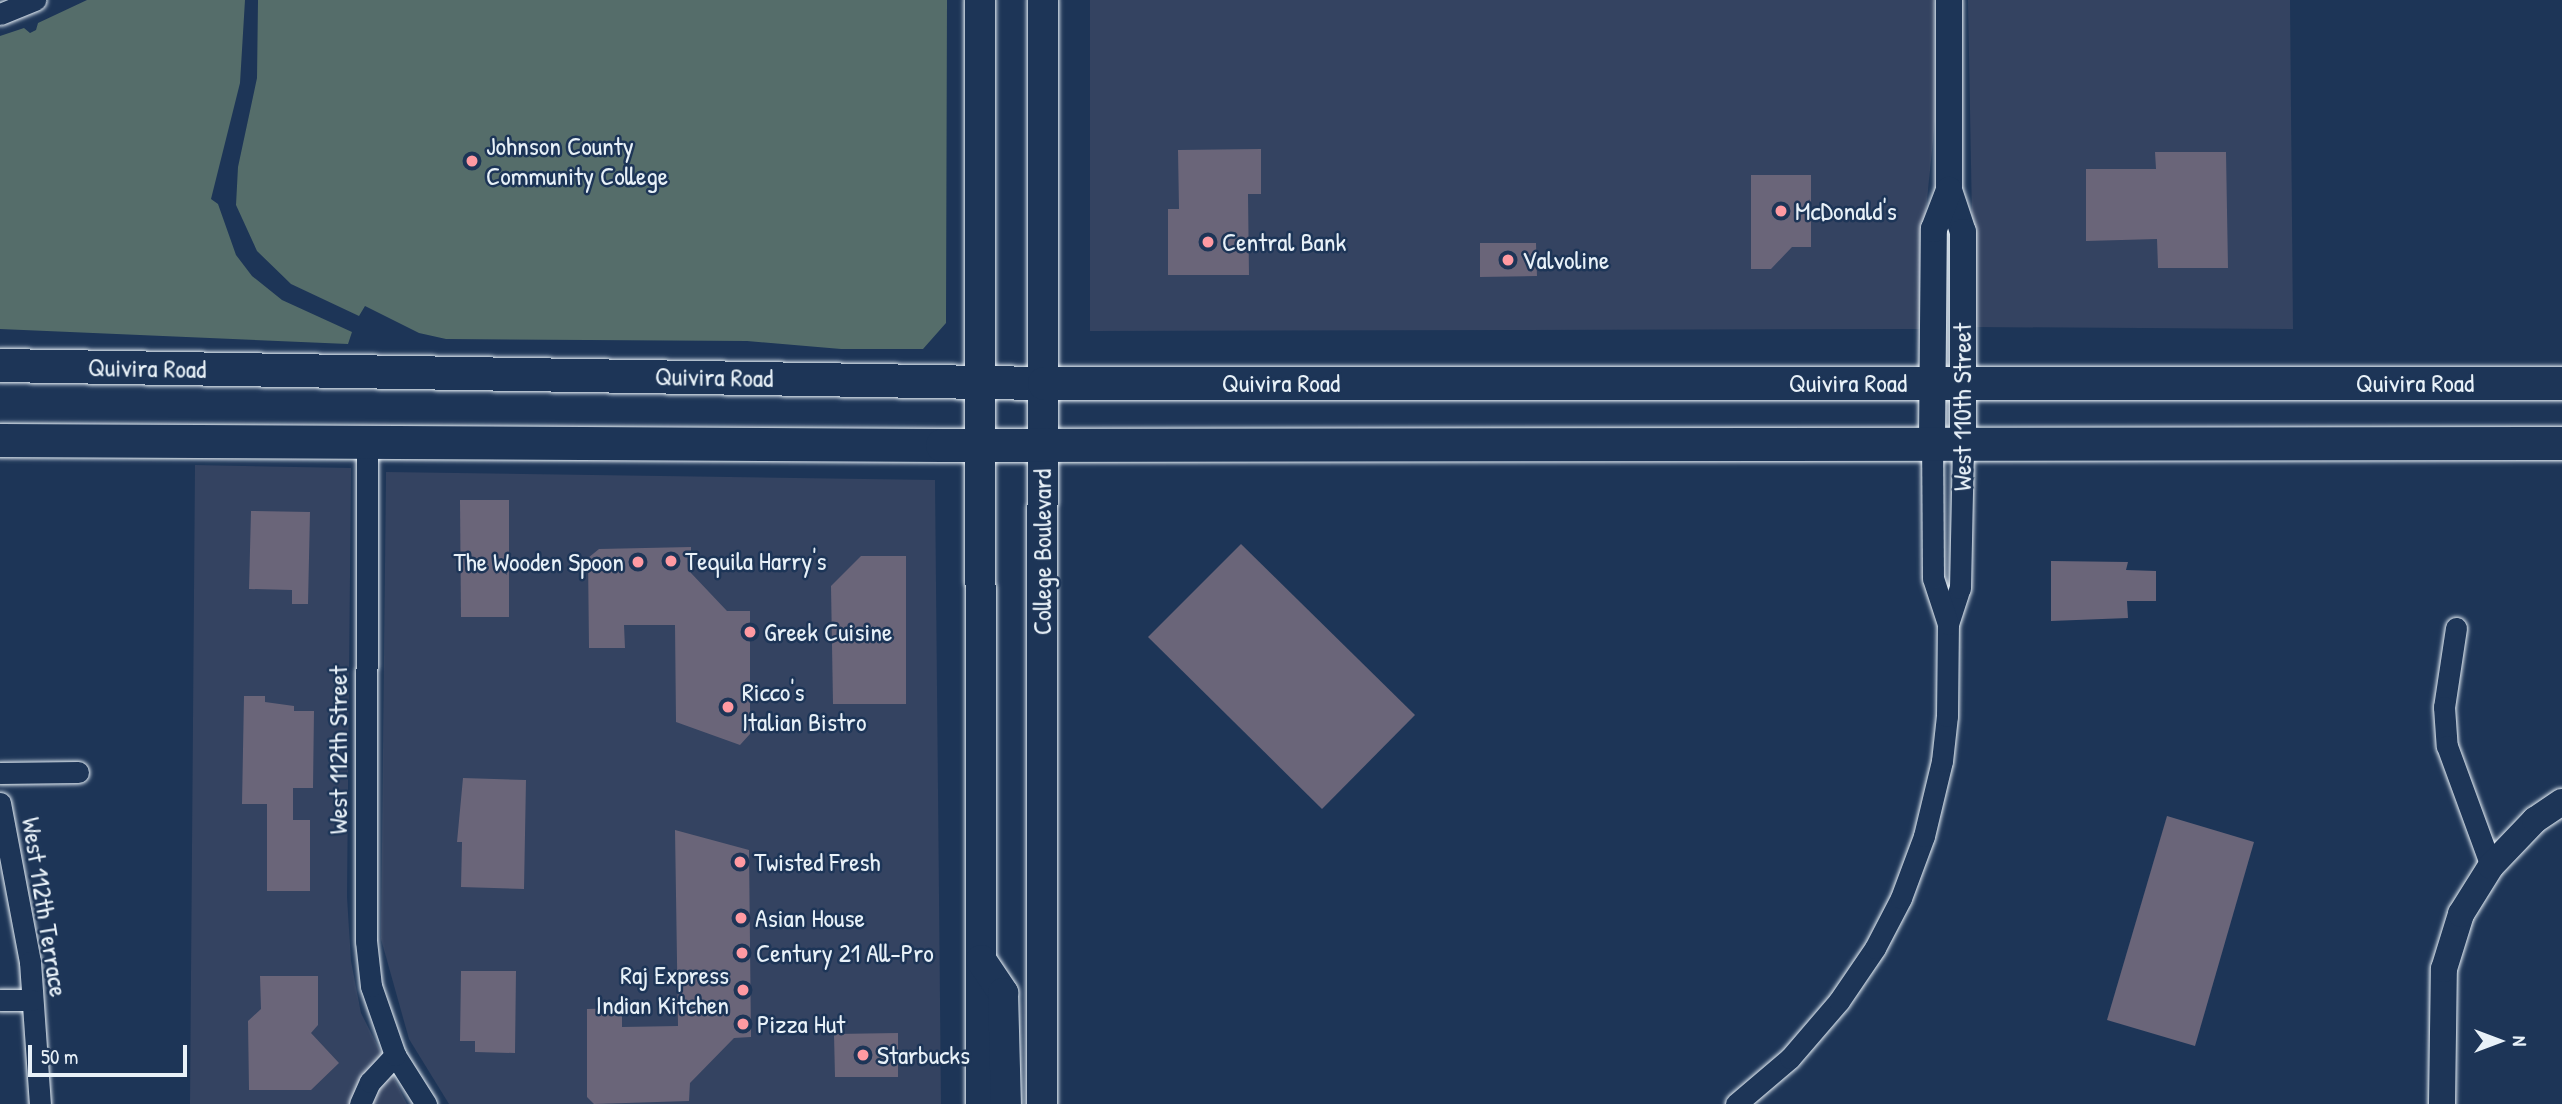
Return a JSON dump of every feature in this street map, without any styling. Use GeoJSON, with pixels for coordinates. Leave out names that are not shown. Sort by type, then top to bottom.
{"type":"FeatureCollection","features":[{"type":"Feature","properties":{"kind":"main road"},"geometry":{"type":"LineString","coordinates":[[980,0],[981,1104]]}},
{"type":"Feature","properties":{"kind":"main road","name":"College Boulevard"},"geometry":{"type":"LineString","coordinates":[[1042,1104],[1043,0]]}},
{"type":"Feature","properties":{"kind":"main road","name":"Quivira Road"},"geometry":{"type":"LineString","coordinates":[[0,365],[1044,383],[2562,383]]}},
{"type":"Feature","properties":{"kind":"main road"},"geometry":{"type":"LineString","coordinates":[[0,440],[367,439],[982,445],[1948,441],[2562,443]]}},
{"type":"Feature","properties":{"kind":"main road"},"geometry":{"type":"LineString","coordinates":[[981,960],[1003,993],[1006,1104]]}},
{"type":"Feature","properties":{"kind":"street"},"geometry":{"type":"LineString","coordinates":[[0,14],[35,0]]}},
{"type":"Feature","properties":{"kind":"street","name":"West 110th Street"},"geometry":{"type":"LineString","coordinates":[[1736,1104],[1790,1058],[1839,1001],[1875,948],[1901,898],[1924,836],[1942,761],[1948,624],[1960,588],[1948,441],[1948,383],[1963,232],[1949,190],[1949,0]]}},
{"type":"Feature","properties":{"kind":"street","name":"West 112th Street"},"geometry":{"type":"LineString","coordinates":[[367,439],[366,941],[372,986],[396,1055],[426,1104]]}},
{"type":"Feature","properties":{"kind":"street","name":"West 110th Street"},"geometry":{"type":"LineString","coordinates":[[1948,441],[1933,578],[1948,624]]}},
{"type":"Feature","properties":{"kind":"street"},"geometry":{"type":"LineString","coordinates":[[2456,628],[2445,698],[2447,746],[2491,866]]}},
{"type":"Feature","properties":{"kind":"street"},"geometry":{"type":"LineString","coordinates":[[0,773],[78,772]]}},
{"type":"Feature","properties":{"kind":"street"},"geometry":{"type":"LineString","coordinates":[[2442,1104],[2444,969],[2461,914],[2491,866],[2535,820],[2562,802]]}},
{"type":"Feature","properties":{"kind":"street","name":"West 112th Terrace"},"geometry":{"type":"LineString","coordinates":[[0,803],[30,962],[40,1104]]}},
{"type":"Feature","properties":{"kind":"street"},"geometry":{"type":"LineString","coordinates":[[0,1000],[31,1000]]}},
{"type":"Feature","properties":{"kind":"street"},"geometry":{"type":"LineString","coordinates":[[360,1104],[370,1082],[396,1055]]}},
{"type":"Feature","properties":{"kind":"shaded area"},"geometry":{"type":"Polygon","coordinates":[[[1090,0],[1934,0],[1935,121],[1924,229],[1923,329],[1090,331],[1090,0]]]}},
{"type":"Feature","properties":{"kind":"shaded area"},"geometry":{"type":"Polygon","coordinates":[[[1968,0],[2290,0],[2293,329],[1974,327],[1968,0]]]}},
{"type":"Feature","properties":{"kind":"shaded area"},"geometry":{"type":"Polygon","coordinates":[[[195,465],[351,468],[347,897],[351,961],[361,1013],[407,1104],[190,1104],[195,465]]]}},
{"type":"Feature","properties":{"kind":"shaded area"},"geometry":{"type":"Polygon","coordinates":[[[386,472],[935,480],[941,1104],[449,1104],[409,1039],[381,939],[386,472]]]}},
{"type":"Feature","properties":{"kind":"green space"},"geometry":{"type":"Polygon","coordinates":[[[87,0],[245,0],[240,83],[211,199],[218,204],[236,255],[252,276],[282,300],[352,332],[348,344],[0,329],[0,36],[24,28],[30,33],[36,30],[38,23],[87,0]]]}},
{"type":"Feature","properties":{"kind":"green space","name":"Johnson County Community College"},"geometry":{"type":"Polygon","coordinates":[[[258,0],[947,0],[946,323],[923,349],[841,349],[747,341],[446,339],[419,333],[365,306],[359,316],[291,284],[257,251],[236,205],[238,167],[257,78],[258,0]]]}},
{"type":"Feature","properties":{"kind":"building","name":"Central Bank"},"geometry":{"type":"Polygon","coordinates":[[[1261,149],[1261,194],[1248,194],[1249,275],[1168,275],[1168,209],[1179,209],[1178,150],[1261,149]]]}},
{"type":"Feature","properties":{"kind":"building"},"geometry":{"type":"Polygon","coordinates":[[[2155,152],[2226,152],[2228,268],[2158,268],[2157,239],[2086,241],[2086,169],[2156,169],[2155,152]]]}},
{"type":"Feature","properties":{"kind":"building","name":"McDonald's"},"geometry":{"type":"Polygon","coordinates":[[[1751,175],[1811,175],[1811,247],[1792,247],[1771,269],[1751,269],[1751,175]]]}},
{"type":"Feature","properties":{"kind":"building","name":"Valvoline"},"geometry":{"type":"Polygon","coordinates":[[[1480,243],[1536,243],[1537,276],[1480,277],[1480,243]]]}},
{"type":"Feature","properties":{"kind":"building"},"geometry":{"type":"Polygon","coordinates":[[[460,500],[509,500],[509,617],[461,617],[460,500]]]}},
{"type":"Feature","properties":{"kind":"building"},"geometry":{"type":"Polygon","coordinates":[[[251,511],[310,512],[308,604],[292,604],[292,590],[249,589],[251,511]]]}},
{"type":"Feature","properties":{"kind":"building"},"geometry":{"type":"Polygon","coordinates":[[[1241,544],[1415,715],[1322,809],[1148,637],[1241,544]]]}},
{"type":"Feature","properties":{"kind":"building"},"geometry":{"type":"Polygon","coordinates":[[[691,547],[691,573],[727,611],[750,611],[750,734],[740,745],[676,722],[675,625],[624,625],[625,648],[589,648],[588,558],[599,549],[691,547]]]}},
{"type":"Feature","properties":{"kind":"building"},"geometry":{"type":"Polygon","coordinates":[[[861,556],[906,556],[906,704],[833,704],[831,586],[861,556]]]}},
{"type":"Feature","properties":{"kind":"building"},"geometry":{"type":"Polygon","coordinates":[[[2051,561],[2128,562],[2126,570],[2156,571],[2156,601],[2127,601],[2128,618],[2051,621],[2051,561]]]}},
{"type":"Feature","properties":{"kind":"building"},"geometry":{"type":"Polygon","coordinates":[[[244,696],[265,696],[265,702],[294,706],[294,711],[314,711],[313,788],[293,788],[293,820],[310,820],[310,891],[267,891],[267,804],[242,804],[244,696]]]}},
{"type":"Feature","properties":{"kind":"building"},"geometry":{"type":"Polygon","coordinates":[[[463,778],[526,780],[524,889],[461,887],[462,842],[457,842],[463,778]]]}},
{"type":"Feature","properties":{"kind":"building"},"geometry":{"type":"Polygon","coordinates":[[[2167,816],[2254,842],[2195,1046],[2107,1020],[2167,816]]]}},
{"type":"Feature","properties":{"kind":"building"},"geometry":{"type":"Polygon","coordinates":[[[675,830],[749,850],[751,1037],[734,1038],[690,1083],[689,1101],[594,1104],[587,1097],[587,1009],[622,1008],[622,1027],[678,1026],[675,830]]]}},
{"type":"Feature","properties":{"kind":"building"},"geometry":{"type":"Polygon","coordinates":[[[461,971],[516,971],[515,1053],[475,1052],[475,1041],[460,1041],[461,971]]]}},
{"type":"Feature","properties":{"kind":"building"},"geometry":{"type":"Polygon","coordinates":[[[260,976],[318,976],[318,1025],[311,1033],[339,1063],[311,1090],[249,1090],[248,1021],[261,1009],[260,976]]]}},
{"type":"Feature","properties":{"kind":"building"},"geometry":{"type":"Polygon","coordinates":[[[898,1033],[898,1077],[835,1077],[834,1034],[898,1033]]]}},
{"type":"Feature","properties":{"kind":"place","name":"Johnson County Community College"},"geometry":{"type":"Point","coordinates":[472,161]}},
{"type":"Feature","properties":{"kind":"place","name":"McDonald's"},"geometry":{"type":"Point","coordinates":[1781,211]}},
{"type":"Feature","properties":{"kind":"place","name":"Central Bank"},"geometry":{"type":"Point","coordinates":[1208,242]}},
{"type":"Feature","properties":{"kind":"place","name":"Valvoline"},"geometry":{"type":"Point","coordinates":[1508,260]}},
{"type":"Feature","properties":{"kind":"place","name":"Tequila Harry's"},"geometry":{"type":"Point","coordinates":[671,561]}},
{"type":"Feature","properties":{"kind":"place","name":"The Wooden Spoon"},"geometry":{"type":"Point","coordinates":[638,562]}},
{"type":"Feature","properties":{"kind":"place","name":"Greek Cuisine"},"geometry":{"type":"Point","coordinates":[750,632]}},
{"type":"Feature","properties":{"kind":"place","name":"Ricco's Italian Bistro"},"geometry":{"type":"Point","coordinates":[728,707]}},
{"type":"Feature","properties":{"kind":"place","name":"Twisted Fresh"},"geometry":{"type":"Point","coordinates":[740,862]}},
{"type":"Feature","properties":{"kind":"place","name":"Asian House"},"geometry":{"type":"Point","coordinates":[741,918]}},
{"type":"Feature","properties":{"kind":"place","name":"Century 21 All-Pro"},"geometry":{"type":"Point","coordinates":[742,953]}},
{"type":"Feature","properties":{"kind":"place","name":"Raj Express Indian Kitchen"},"geometry":{"type":"Point","coordinates":[743,990]}},
{"type":"Feature","properties":{"kind":"place","name":"Pizza Hut"},"geometry":{"type":"Point","coordinates":[743,1024]}},
{"type":"Feature","properties":{"kind":"place","name":"Starbucks"},"geometry":{"type":"Point","coordinates":[863,1055]}}]}
